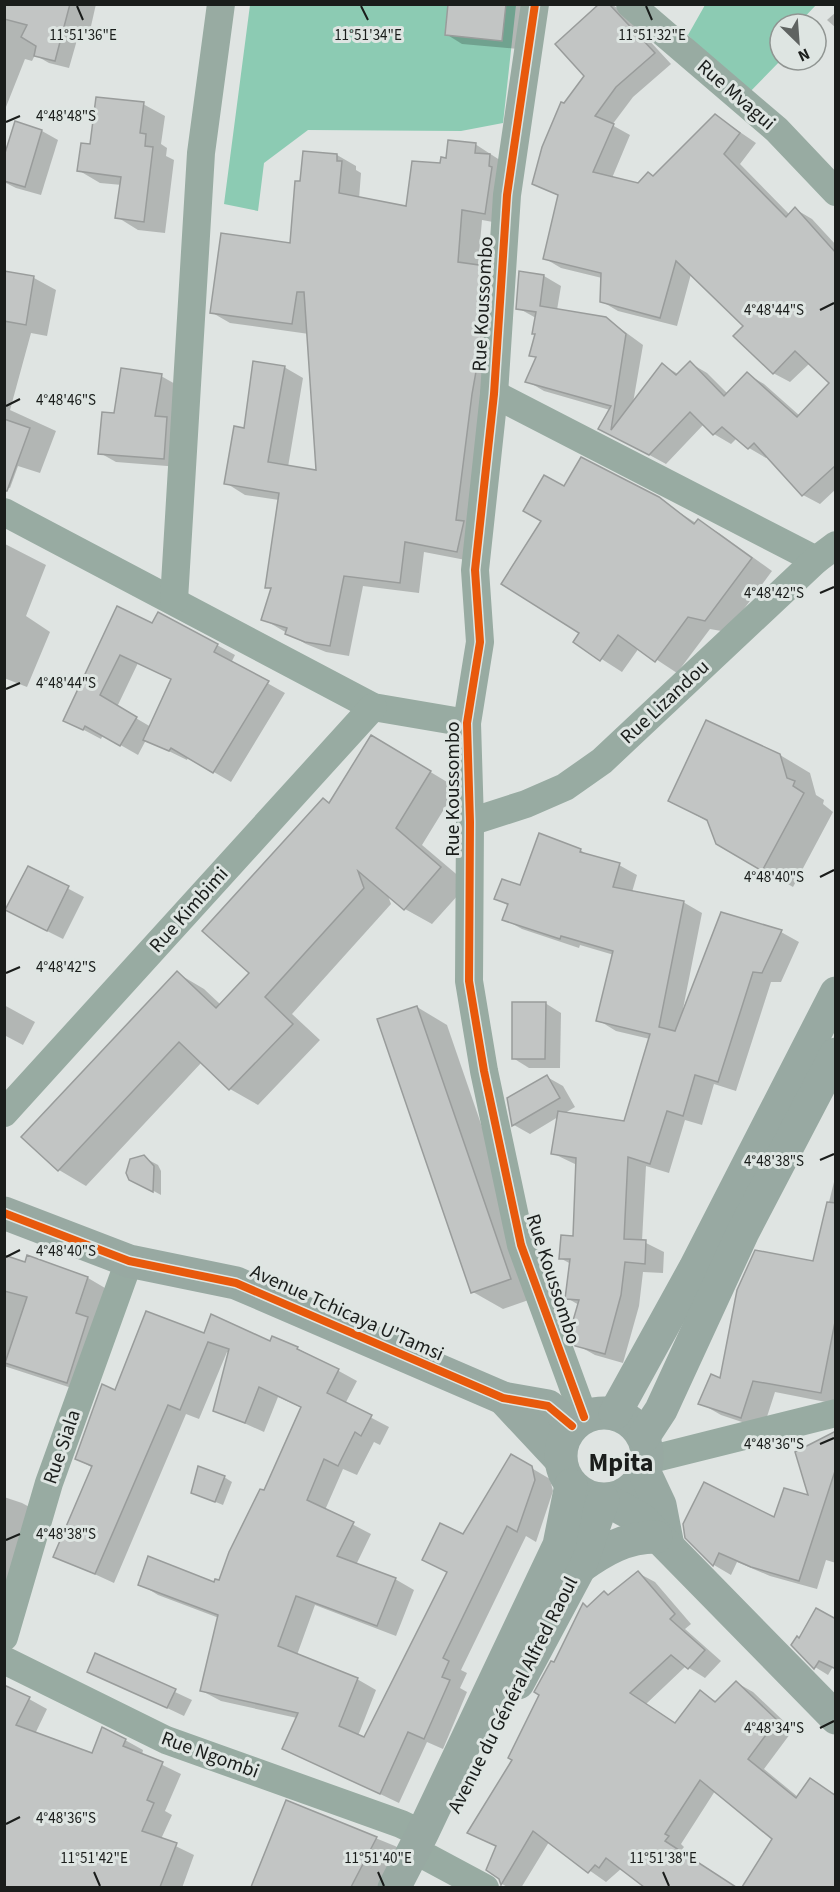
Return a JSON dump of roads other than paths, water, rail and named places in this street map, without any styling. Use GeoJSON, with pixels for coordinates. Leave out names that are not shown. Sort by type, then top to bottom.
{"type":"FeatureCollection","features":[{"type":"Feature","properties":{"kind":"street"},"geometry":{"type":"LineString","coordinates":[[174,600],[201,153],[221,4]]}},
{"type":"Feature","properties":{"kind":"street","name":"Rue Koussombo"},"geometry":{"type":"LineString","coordinates":[[535,4],[507,195],[494,394],[475,570],[480,642],[467,723],[470,822],[469,981],[484,1071],[521,1245],[590,1419]]}},
{"type":"Feature","properties":{"kind":"street","name":"Rue Mvagui"},"geometry":{"type":"LineString","coordinates":[[630,4],[777,130],[836,192]]}},
{"type":"Feature","properties":{"kind":"street"},"geometry":{"type":"LineString","coordinates":[[494,394],[826,552]]}},
{"type":"Feature","properties":{"kind":"street"},"geometry":{"type":"LineString","coordinates":[[4,512],[373,707],[467,723]]}},
{"type":"Feature","properties":{"kind":"street","name":"Rue Lizandou"},"geometry":{"type":"LineString","coordinates":[[470,822],[526,804],[564,787],[602,761],[826,552]]}},
{"type":"Feature","properties":{"kind":"street","name":"Rue Kimbimi"},"geometry":{"type":"LineString","coordinates":[[4,1113],[373,707]]}},
{"type":"Feature","properties":{"kind":"street"},"geometry":{"type":"LineString","coordinates":[[394,1887],[426,1846],[560,1545],[566,1472],[563,1441],[590,1419],[695,1268],[836,993]]}},
{"type":"Feature","properties":{"kind":"street"},"geometry":{"type":"LineString","coordinates":[[604,1500],[629,1492],[646,1456],[661,1410],[743,1232],[836,1054]]}},
{"type":"Feature","properties":{"kind":"street","name":"Avenue Tchicaya U'Tamsi"},"geometry":{"type":"LineString","coordinates":[[4,1214],[129,1261],[236,1282],[503,1398]]}},
{"type":"Feature","properties":{"kind":"street","name":"Rue Siala"},"geometry":{"type":"LineString","coordinates":[[4,1637],[49,1483],[129,1261]]}},
{"type":"Feature","properties":{"kind":"street"},"geometry":{"type":"LineString","coordinates":[[503,1398],[548,1406],[590,1419],[632,1422],[646,1456],[660,1505],[662,1542]]}},
{"type":"Feature","properties":{"kind":"street"},"geometry":{"type":"LineString","coordinates":[[503,1398],[585,1496],[604,1500],[641,1519],[836,1718]]}},
{"type":"Feature","properties":{"kind":"street"},"geometry":{"type":"LineString","coordinates":[[646,1456],[836,1413]]}},
{"type":"Feature","properties":{"kind":"street","name":"Avenue du Général Alfred Raoul"},"geometry":{"type":"LineString","coordinates":[[414,1887],[426,1846],[580,1567],[604,1500]]}},
{"type":"Feature","properties":{"kind":"street"},"geometry":{"type":"LineString","coordinates":[[580,1567],[608,1547],[642,1537],[662,1542]]}},
{"type":"Feature","properties":{"kind":"street","name":"Rue Ngombi"},"geometry":{"type":"LineString","coordinates":[[4,1660],[166,1740],[401,1824],[426,1846],[485,1887]]}},
{"type":"Feature","properties":{"kind":"district","name":"Mpita"},"geometry":{"type":"Point","coordinates":[621,1462]}}]}
